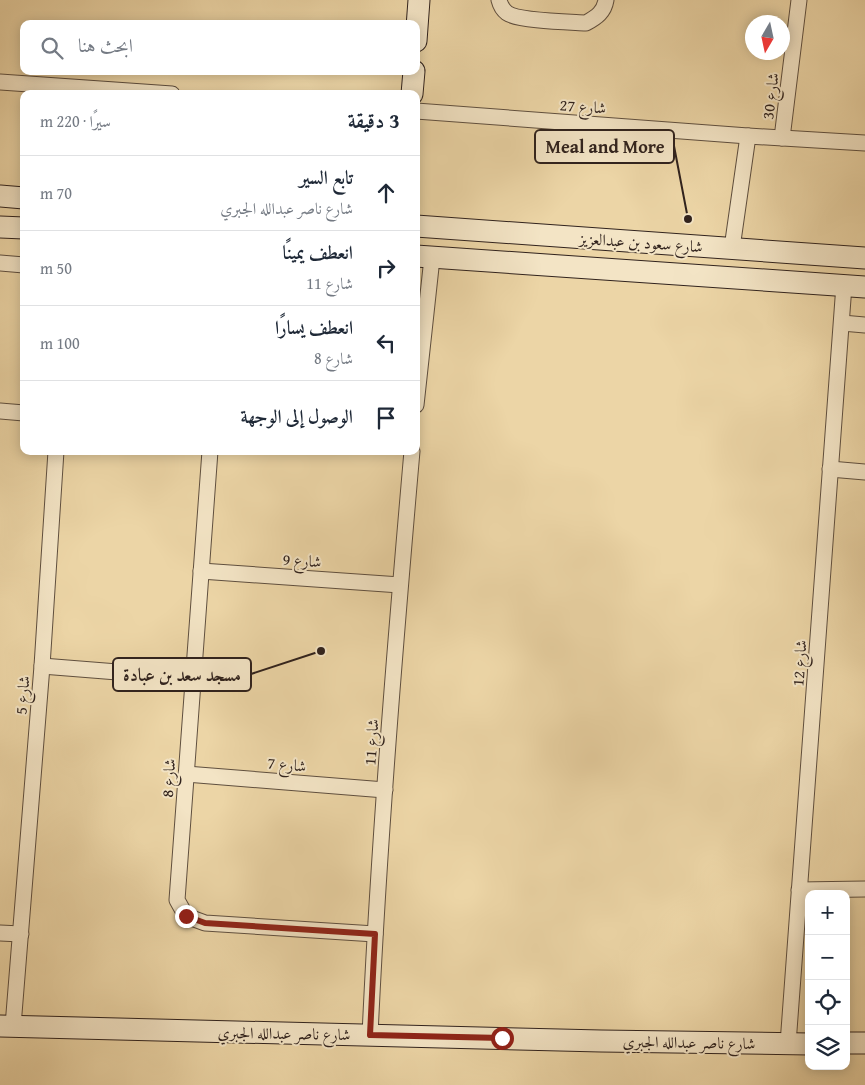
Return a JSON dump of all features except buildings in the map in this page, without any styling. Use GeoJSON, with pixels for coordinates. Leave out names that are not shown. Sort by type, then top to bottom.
{"type":"FeatureCollection","features":[{"type":"Feature","properties":{"kind":"main road"},"geometry":{"type":"LineString","coordinates":[[418,20],[419,0]]}},
{"type":"Feature","properties":{"kind":"main road"},"geometry":{"type":"LineString","coordinates":[[412,90],[414,75]]}},
{"type":"Feature","properties":{"kind":"main road"},"geometry":{"type":"LineString","coordinates":[[0,196],[20,198]]}},
{"type":"Feature","properties":{"kind":"main road","name":"شارع سعود بن عبدالعزيز"},"geometry":{"type":"LineString","coordinates":[[420,226],[865,258]]}},
{"type":"Feature","properties":{"kind":"main road"},"geometry":{"type":"LineString","coordinates":[[0,227],[20,228]]}},
{"type":"Feature","properties":{"kind":"main road","name":"شارع سعود بن عبدالعزيز"},"geometry":{"type":"LineString","coordinates":[[424,257],[865,287]]}},
{"type":"Feature","properties":{"kind":"main road","name":"شارع ناصر عبدالله الجبري"},"geometry":{"type":"LineString","coordinates":[[7,1026],[805,1044]]}},
{"type":"Feature","properties":{"kind":"main road"},"geometry":{"type":"LineString","coordinates":[[850,1043],[865,1043]]}},
{"type":"Feature","properties":{"kind":"street"},"geometry":{"type":"LineString","coordinates":[[499,0],[507,13],[518,18],[586,23],[603,10],[606,0]]}},
{"type":"Feature","properties":{"kind":"street","name":"شارع 30"},"geometry":{"type":"LineString","coordinates":[[782,138],[799,0]]}},
{"type":"Feature","properties":{"kind":"street"},"geometry":{"type":"LineString","coordinates":[[0,82],[110,90]]}},
{"type":"Feature","properties":{"kind":"street","name":"شارع 27"},"geometry":{"type":"LineString","coordinates":[[420,110],[748,136],[865,143]]}},
{"type":"Feature","properties":{"kind":"street"},"geometry":{"type":"LineString","coordinates":[[732,248],[748,136]]}},
{"type":"Feature","properties":{"kind":"street"},"geometry":{"type":"LineString","coordinates":[[420,333],[424,257]]}},
{"type":"Feature","properties":{"kind":"street"},"geometry":{"type":"LineString","coordinates":[[0,263],[20,265]]}},
{"type":"Feature","properties":{"kind":"street","name":"شارع 12"},"geometry":{"type":"LineString","coordinates":[[788,1044],[844,285]]}},
{"type":"Feature","properties":{"kind":"street"},"geometry":{"type":"LineString","coordinates":[[842,323],[865,325]]}},
{"type":"Feature","properties":{"kind":"street"},"geometry":{"type":"LineString","coordinates":[[0,411],[20,413]]}},
{"type":"Feature","properties":{"kind":"street","name":"شارع 5"},"geometry":{"type":"LineString","coordinates":[[7,1026],[21,934],[42,666],[56,455]]}},
{"type":"Feature","properties":{"kind":"street","name":"شارع 8"},"geometry":{"type":"LineString","coordinates":[[210,455],[177,900],[186,916],[205,923],[375,934]]}},
{"type":"Feature","properties":{"kind":"street","name":"شارع 11"},"geometry":{"type":"LineString","coordinates":[[370,1035],[385,790],[412,455]]}},
{"type":"Feature","properties":{"kind":"street"},"geometry":{"type":"LineString","coordinates":[[830,470],[865,472]]}},
{"type":"Feature","properties":{"kind":"street","name":"شارع 9"},"geometry":{"type":"LineString","coordinates":[[201,571],[400,585]]}},
{"type":"Feature","properties":{"kind":"street","name":"شارع 5"},"geometry":{"type":"LineString","coordinates":[[42,666],[193,678]]}},
{"type":"Feature","properties":{"kind":"street","name":"شارع 7"},"geometry":{"type":"LineString","coordinates":[[186,774],[385,790]]}},
{"type":"Feature","properties":{"kind":"street"},"geometry":{"type":"LineString","coordinates":[[800,890],[865,889]]}},
{"type":"Feature","properties":{"kind":"street"},"geometry":{"type":"LineString","coordinates":[[0,933],[21,934]]}},
{"type":"Feature","properties":{"kind":"place","name":"Meal and More"},"geometry":{"type":"Point","coordinates":[688,219]}},
{"type":"Feature","properties":{"kind":"place","name":"مسجد سعد بن عبادة"},"geometry":{"type":"Point","coordinates":[321,651]}},
{"type":"Feature","properties":{"kind":"route"},"geometry":{"type":"LineString","coordinates":[[186,916],[205,923],[375,934],[370,1035],[502,1038]]}}]}
